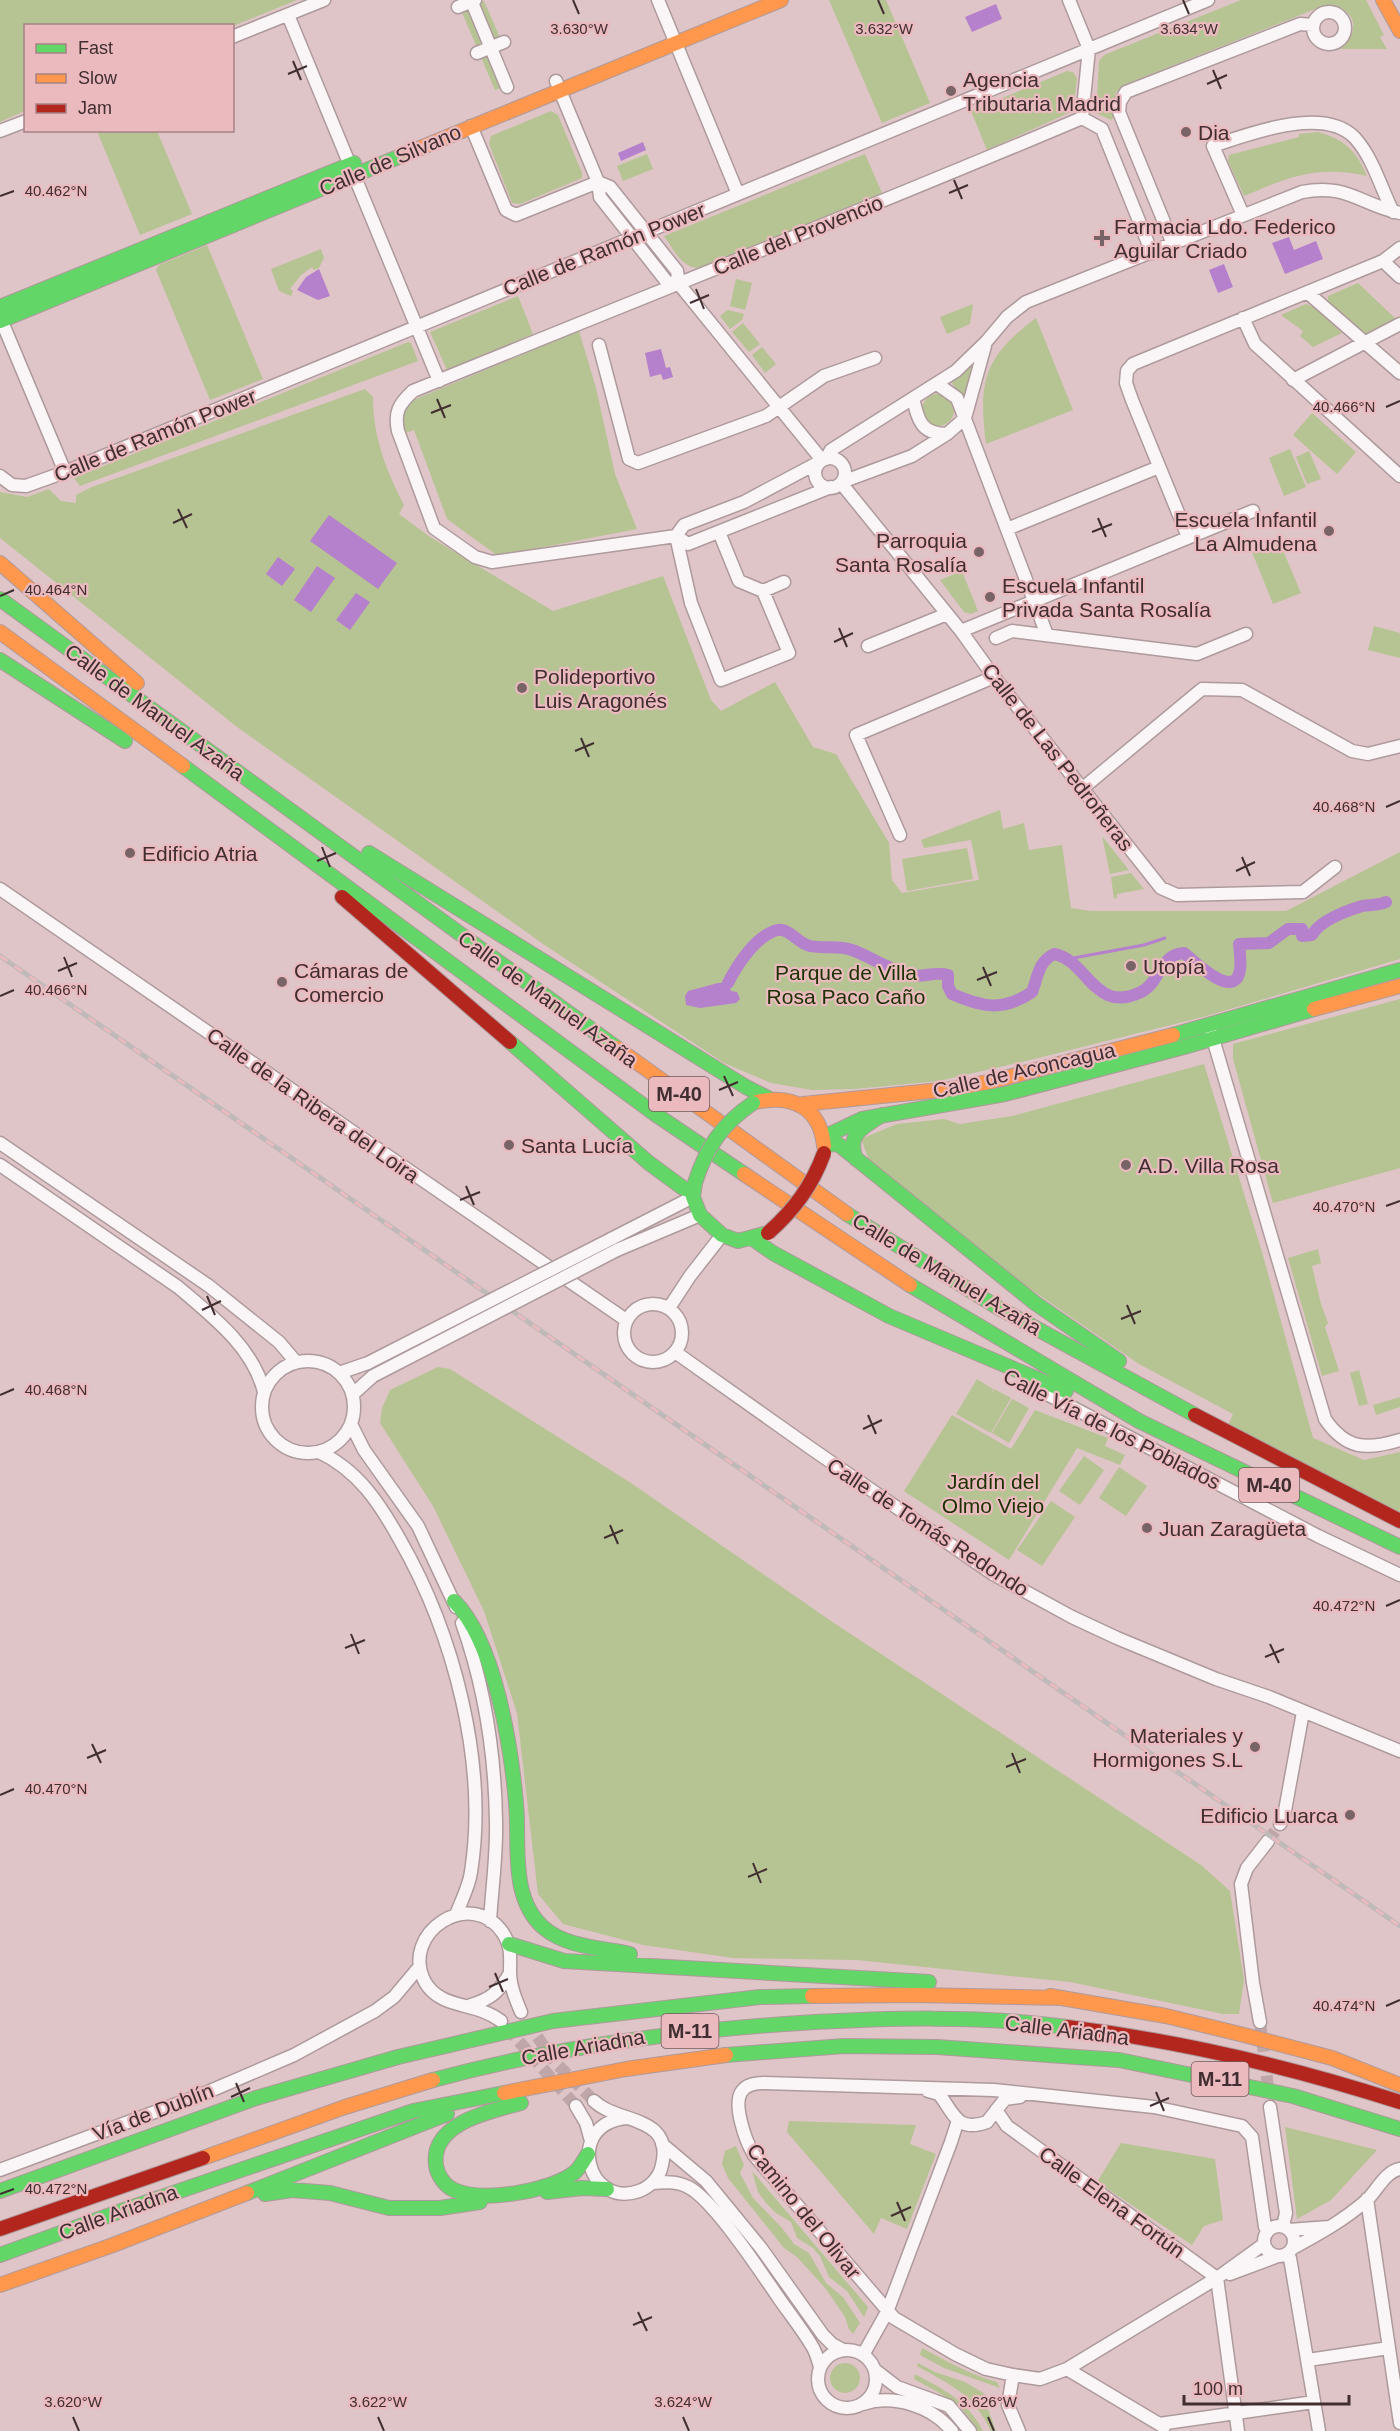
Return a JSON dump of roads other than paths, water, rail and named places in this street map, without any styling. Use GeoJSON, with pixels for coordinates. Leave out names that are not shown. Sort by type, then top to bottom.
{"type":"FeatureCollection","features":[{"type":"Feature","properties":{"kind":"main road","name":"Calle de Silvano"},"geometry":{"type":"LineString","coordinates":[[0,317],[674,37],[752,0]]}},
{"type":"Feature","properties":{"kind":"main road","name":"Calle de Silvano"},"geometry":{"type":"LineString","coordinates":[[674,37],[781,0]]}},
{"type":"Feature","properties":{"kind":"main road"},"geometry":{"type":"LineString","coordinates":[[1383,0],[1400,31]]}},
{"type":"Feature","properties":{"kind":"main road","name":"Calle de Silvano"},"geometry":{"type":"LineString","coordinates":[[353,169],[471,126],[558,85]]}},
{"type":"Feature","properties":{"kind":"main road"},"geometry":{"type":"LineString","coordinates":[[0,563],[89,643],[291,812],[366,851],[736,1081],[768,1098]]}},
{"type":"Feature","properties":{"kind":"main road","name":"Calle de Manuel Azaña"},"geometry":{"type":"LineString","coordinates":[[0,599],[840,1210],[997,1306],[1160,1396],[1400,1521]]}},
{"type":"Feature","properties":{"kind":"main road","name":"Calle de Manuel Azaña"},"geometry":{"type":"LineString","coordinates":[[0,632],[442,955],[655,1114],[889,1273],[1139,1421],[1400,1547]]}},
{"type":"Feature","properties":{"kind":"main road"},"geometry":{"type":"LineString","coordinates":[[0,660],[134,747],[231,802],[649,1163],[683,1188],[694,1191]]}},
{"type":"Feature","properties":{"kind":"main road","name":"Calle de Aconcagua"},"geometry":{"type":"LineString","coordinates":[[803,1104],[950,1089],[1004,1078],[1207,1025],[1400,970]]}},
{"type":"Feature","properties":{"kind":"main road","name":"Calle de Aconcagua"},"geometry":{"type":"LineString","coordinates":[[824,1145],[845,1126],[882,1115],[1005,1094],[1394,987]]}},
{"type":"Feature","properties":{"kind":"main road"},"geometry":{"type":"LineString","coordinates":[[768,1098],[785,1099],[803,1104],[817,1118],[824,1145],[818,1173],[803,1199],[768,1233],[753,1239],[738,1241],[722,1235],[700,1215],[694,1191],[701,1160],[714,1137],[733,1116],[753,1103],[768,1098]]}},
{"type":"Feature","properties":{"kind":"main road"},"geometry":{"type":"LineString","coordinates":[[856,1159],[852,1149],[853,1138],[882,1115]]}},
{"type":"Feature","properties":{"kind":"main road"},"geometry":{"type":"LineString","coordinates":[[824,1145],[838,1144],[1035,1303],[1116,1359],[1160,1396]]}},
{"type":"Feature","properties":{"kind":"main road"},"geometry":{"type":"LineString","coordinates":[[753,1239],[773,1253],[889,1316],[1139,1421]]}},
{"type":"Feature","properties":{"kind":"main road"},"geometry":{"type":"LineString","coordinates":[[454,1601],[466,1614],[481,1644],[501,1713],[513,1769],[518,1832],[518,1884],[528,1909],[544,1928],[570,1941],[699,1969]]}},
{"type":"Feature","properties":{"kind":"main road"},"geometry":{"type":"LineString","coordinates":[[509,1944],[564,1961],[998,1986],[1166,2016],[1321,2055],[1400,2085]]}},
{"type":"Feature","properties":{"kind":"main road"},"geometry":{"type":"LineString","coordinates":[[0,2191],[256,2098],[398,2057],[553,2021],[760,1997],[914,1995],[1062,1998]]}},
{"type":"Feature","properties":{"kind":"main road","name":"Calle Ariadna"},"geometry":{"type":"LineString","coordinates":[[0,2229],[338,2109],[416,2084],[582,2045],[662,2033],[780,2024],[940,2018],[1083,2029],[1217,2051],[1345,2083],[1400,2102]]}},
{"type":"Feature","properties":{"kind":"main road","name":"Calle Ariadna"},"geometry":{"type":"LineString","coordinates":[[0,2255],[350,2131],[413,2111],[626,2069],[751,2052],[844,2046],[937,2047],[1119,2060],[1293,2096],[1400,2129]]}},
{"type":"Feature","properties":{"kind":"main road"},"geometry":{"type":"LineString","coordinates":[[589,2148],[579,2168],[555,2183],[486,2196],[463,2194],[447,2186],[439,2175],[435,2158],[436,2148],[454,2127],[496,2110],[617,2080],[751,2052]]}},
{"type":"Feature","properties":{"kind":"main road"},"geometry":{"type":"LineString","coordinates":[[0,2285],[59,2266],[218,2206],[357,2148],[498,2095]]}},
{"type":"Feature","properties":{"kind":"main road"},"geometry":{"type":"LineString","coordinates":[[218,2206],[292,2190],[330,2193],[389,2208],[440,2208],[557,2190],[607,2188]]}},
{"type":"Feature","properties":{"kind":"main road"},"geometry":{"type":"LineString","coordinates":[[0,2292],[59,2266]]}},
{"type":"Feature","properties":{"kind":"street"},"geometry":{"type":"LineString","coordinates":[[234,36],[324,0]]}},
{"type":"Feature","properties":{"kind":"street"},"geometry":{"type":"LineString","coordinates":[[458,7],[472,0],[507,87]]}},
{"type":"Feature","properties":{"kind":"street"},"geometry":{"type":"LineString","coordinates":[[658,0],[738,194]]}},
{"type":"Feature","properties":{"kind":"street"},"geometry":{"type":"LineString","coordinates":[[1069,0],[1089,49],[1082,118],[1102,129],[1152,253]]}},
{"type":"Feature","properties":{"kind":"street","name":"Calle de Ramón Power"},"geometry":{"type":"LineString","coordinates":[[0,476],[12,485],[26,486],[65,472],[1208,0]]}},
{"type":"Feature","properties":{"kind":"street"},"geometry":{"type":"LineString","coordinates":[[288,15],[439,381]]}},
{"type":"Feature","properties":{"kind":"street"},"geometry":{"type":"LineString","coordinates":[[1173,244],[1119,112],[1120,102],[1126,93],[1300,24],[1313,25]]}},
{"type":"Feature","properties":{"kind":"street"},"geometry":{"type":"LineString","coordinates":[[477,53],[504,42]]}},
{"type":"Feature","properties":{"kind":"street"},"geometry":{"type":"LineString","coordinates":[[558,85],[598,182],[600,197],[667,282],[679,284]]}},
{"type":"Feature","properties":{"kind":"street","name":"Calle del Provencio"},"geometry":{"type":"LineString","coordinates":[[676,536],[492,562],[475,557],[435,528],[398,432],[395,418],[400,403],[413,391],[1082,118]]}},
{"type":"Feature","properties":{"kind":"street"},"geometry":{"type":"LineString","coordinates":[[0,131],[24,121]]}},
{"type":"Feature","properties":{"kind":"street"},"geometry":{"type":"LineString","coordinates":[[1243,215],[1213,146],[1267,129],[1315,122],[1334,126],[1353,137],[1368,158],[1398,214]]}},
{"type":"Feature","properties":{"kind":"street"},"geometry":{"type":"LineString","coordinates":[[471,126],[506,210],[516,216],[598,182],[610,187],[677,271],[679,284],[823,460]]}},
{"type":"Feature","properties":{"kind":"street"},"geometry":{"type":"LineString","coordinates":[[838,484],[822,485],[816,478],[816,469],[831,450],[956,371],[986,342],[1007,317],[1026,302],[1296,194],[1312,191],[1345,192],[1398,214]]}},
{"type":"Feature","properties":{"kind":"street"},"geometry":{"type":"LineString","coordinates":[[1188,537],[1126,383],[1126,371],[1133,364],[1383,261],[1400,248]]}},
{"type":"Feature","properties":{"kind":"street"},"geometry":{"type":"LineString","coordinates":[[1383,261],[1400,277]]}},
{"type":"Feature","properties":{"kind":"street"},"geometry":{"type":"LineString","coordinates":[[1308,292],[1400,373]]}},
{"type":"Feature","properties":{"kind":"street"},"geometry":{"type":"LineString","coordinates":[[0,317],[65,472]]}},
{"type":"Feature","properties":{"kind":"street"},"geometry":{"type":"LineString","coordinates":[[1243,318],[1254,344],[1400,476]]}},
{"type":"Feature","properties":{"kind":"street"},"geometry":{"type":"LineString","coordinates":[[1293,380],[1400,324]]}},
{"type":"Feature","properties":{"kind":"street"},"geometry":{"type":"LineString","coordinates":[[676,536],[688,544],[912,456],[947,434],[965,418],[986,342]]}},
{"type":"Feature","properties":{"kind":"street"},"geometry":{"type":"LineString","coordinates":[[599,345],[629,459],[638,463],[766,416],[825,376],[875,358]]}},
{"type":"Feature","properties":{"kind":"street"},"geometry":{"type":"LineString","coordinates":[[937,384],[957,398],[1047,635]]}},
{"type":"Feature","properties":{"kind":"street"},"geometry":{"type":"LineString","coordinates":[[913,398],[921,424],[934,434],[947,434]]}},
{"type":"Feature","properties":{"kind":"street"},"geometry":{"type":"LineString","coordinates":[[719,532],[739,581],[763,591],[789,653],[721,680],[691,603],[676,536],[684,525],[744,502],[823,460],[834,459],[841,463],[845,474],[838,484]]}},
{"type":"Feature","properties":{"kind":"street"},"geometry":{"type":"LineString","coordinates":[[1007,529],[1159,467]]}},
{"type":"Feature","properties":{"kind":"street","name":"Calle de Las Pedroñeras"},"geometry":{"type":"LineString","coordinates":[[838,484],[961,631],[994,677],[1161,888],[1177,895],[1303,892],[1335,867]]}},
{"type":"Feature","properties":{"kind":"street"},"geometry":{"type":"LineString","coordinates":[[961,631],[1252,511]]}},
{"type":"Feature","properties":{"kind":"street"},"geometry":{"type":"LineString","coordinates":[[763,591],[784,582]]}},
{"type":"Feature","properties":{"kind":"street"},"geometry":{"type":"LineString","coordinates":[[868,646],[947,614]]}},
{"type":"Feature","properties":{"kind":"street"},"geometry":{"type":"LineString","coordinates":[[996,638],[1012,631],[1197,654],[1246,634]]}},
{"type":"Feature","properties":{"kind":"street"},"geometry":{"type":"LineString","coordinates":[[900,835],[856,735],[994,677]]}},
{"type":"Feature","properties":{"kind":"street"},"geometry":{"type":"LineString","coordinates":[[1083,788],[1202,689],[1242,690],[1352,751],[1368,754],[1400,746]]}},
{"type":"Feature","properties":{"kind":"street","name":"Calle de la Ribera del Loira"},"geometry":{"type":"LineString","coordinates":[[0,889],[626,1320]]}},
{"type":"Feature","properties":{"kind":"street"},"geometry":{"type":"LineString","coordinates":[[1207,1025],[1214,1038],[1325,1419],[1333,1431],[1359,1446],[1375,1448],[1400,1440]]}},
{"type":"Feature","properties":{"kind":"street"},"geometry":{"type":"LineString","coordinates":[[0,1143],[245,1313],[279,1342],[296,1362]]}},
{"type":"Feature","properties":{"kind":"street"},"geometry":{"type":"LineString","coordinates":[[0,1165],[178,1287],[204,1310],[249,1357],[260,1377],[264,1392],[262,1416],[268,1431],[277,1441],[298,1452],[319,1452],[333,1458],[365,1486],[391,1524],[425,1587],[451,1655],[469,1740],[474,1816],[471,1875],[456,1914]]}},
{"type":"Feature","properties":{"kind":"street"},"geometry":{"type":"LineString","coordinates":[[353,1394],[373,1376],[614,1245],[694,1191]]}},
{"type":"Feature","properties":{"kind":"street"},"geometry":{"type":"LineString","coordinates":[[339,1372],[368,1364],[614,1245],[700,1215]]}},
{"type":"Feature","properties":{"kind":"street"},"geometry":{"type":"LineString","coordinates":[[91,1228],[99,1223],[105,1224],[144,1251],[165,1256]]}},
{"type":"Feature","properties":{"kind":"street"},"geometry":{"type":"LineString","coordinates":[[669,1308],[690,1276],[722,1235]]}},
{"type":"Feature","properties":{"kind":"street"},"geometry":{"type":"LineString","coordinates":[[645,1305],[661,1305],[669,1308],[675,1314],[681,1329],[679,1345],[675,1352],[669,1357],[652,1362],[636,1357],[626,1345],[624,1336],[626,1320],[637,1308],[645,1305]]}},
{"type":"Feature","properties":{"kind":"street","name":"Calle Vía de los Poblados"},"geometry":{"type":"LineString","coordinates":[[889,1316],[1055,1398],[1318,1536],[1400,1575]]}},
{"type":"Feature","properties":{"kind":"street","name":"Calle de Tomás Redondo"},"geometry":{"type":"LineString","coordinates":[[675,1352],[993,1574],[1019,1589],[1117,1638],[1400,1751]]}},
{"type":"Feature","properties":{"kind":"street"},"geometry":{"type":"LineString","coordinates":[[264,1392],[276,1373],[296,1362],[324,1363],[339,1372],[348,1382],[353,1394],[351,1424],[335,1444],[319,1452]]}},
{"type":"Feature","properties":{"kind":"street"},"geometry":{"type":"LineString","coordinates":[[351,1424],[364,1450],[418,1526],[454,1601],[466,1635],[482,1698],[495,1785],[496,1823],[490,1921]]}},
{"type":"Feature","properties":{"kind":"street"},"geometry":{"type":"LineString","coordinates":[[1280,1824],[1284,1816],[1303,1712]]}},
{"type":"Feature","properties":{"kind":"street"},"geometry":{"type":"LineString","coordinates":[[1260,2022],[1241,1884],[1247,1868],[1268,1840]]}},
{"type":"Feature","properties":{"kind":"street"},"geometry":{"type":"LineString","coordinates":[[470,2006],[488,2001],[502,1989],[510,1973],[512,1958],[509,1944],[502,1931],[490,1921],[467,1914],[456,1914],[440,1922],[424,1941],[420,1953],[420,1965],[426,1982],[437,1996],[453,2004],[470,2006],[487,2012],[501,2021]]}},
{"type":"Feature","properties":{"kind":"street","name":"Vía de Dublín"},"geometry":{"type":"LineString","coordinates":[[0,2170],[203,2094],[294,2055],[375,2011],[394,1997],[420,1965]]}},
{"type":"Feature","properties":{"kind":"street"},"geometry":{"type":"LineString","coordinates":[[510,1973],[520,2012]]}},
{"type":"Feature","properties":{"kind":"street","name":"Camino del Olivar"},"geometry":{"type":"LineString","coordinates":[[915,2088],[751,2084],[743,2090],[740,2097],[740,2115],[746,2142],[754,2155],[887,2312],[922,2336],[986,2369],[1040,2379],[1067,2369],[1217,2278]]}},
{"type":"Feature","properties":{"kind":"street"},"geometry":{"type":"LineString","coordinates":[[915,2088],[994,2090],[1031,2096],[1154,2107],[1242,2126],[1252,2137],[1265,2227],[1268,2230]]}},
{"type":"Feature","properties":{"kind":"street"},"geometry":{"type":"LineString","coordinates":[[863,2355],[887,2312],[951,2142],[955,2117],[939,2094],[915,2088]]}},
{"type":"Feature","properties":{"kind":"street"},"geometry":{"type":"LineString","coordinates":[[951,2142],[988,2118],[1005,2099],[1031,2096]]}},
{"type":"Feature","properties":{"kind":"street"},"geometry":{"type":"LineString","coordinates":[[576,2106],[586,2123],[592,2172],[598,2181],[618,2193],[632,2193],[652,2183],[662,2169],[664,2159],[659,2137],[648,2124],[605,2110],[594,2102]]}},
{"type":"Feature","properties":{"kind":"street"},"geometry":{"type":"LineString","coordinates":[[1270,2107],[1286,2213],[1286,2228],[1294,2238],[1285,2253]]}},
{"type":"Feature","properties":{"kind":"street","name":"Calle Elena Fortún"},"geometry":{"type":"LineString","coordinates":[[955,2117],[969,2126],[988,2118],[1008,2126],[1217,2278]]}},
{"type":"Feature","properties":{"kind":"street"},"geometry":{"type":"LineString","coordinates":[[589,2148],[604,2124],[618,2118],[627,2118]]}},
{"type":"Feature","properties":{"kind":"street"},"geometry":{"type":"LineString","coordinates":[[662,2144],[706,2181],[761,2248],[823,2335],[832,2344],[843,2350],[855,2351],[863,2355],[875,2370],[897,2387],[949,2406],[970,2431]]}},
{"type":"Feature","properties":{"kind":"street"},"geometry":{"type":"LineString","coordinates":[[1217,2278],[1285,2253],[1333,2226],[1367,2199],[1392,2171],[1400,2169]]}},
{"type":"Feature","properties":{"kind":"street"},"geometry":{"type":"LineString","coordinates":[[652,2183],[681,2184],[694,2191],[707,2203],[808,2339],[820,2367],[818,2385],[827,2400],[841,2408],[852,2408],[878,2399],[915,2406],[936,2416],[952,2431]]}},
{"type":"Feature","properties":{"kind":"street"},"geometry":{"type":"LineString","coordinates":[[1367,2199],[1400,2423]]}},
{"type":"Feature","properties":{"kind":"street"},"geometry":{"type":"LineString","coordinates":[[1319,2431],[1290,2258],[1285,2253],[1269,2253],[1264,2244],[1264,2236],[1275,2226],[1286,2228],[1333,2226]]}},
{"type":"Feature","properties":{"kind":"street"},"geometry":{"type":"LineString","coordinates":[[1217,2278],[1264,2244]]}},
{"type":"Feature","properties":{"kind":"street"},"geometry":{"type":"LineString","coordinates":[[1217,2278],[1238,2431]]}},
{"type":"Feature","properties":{"kind":"street"},"geometry":{"type":"LineString","coordinates":[[1308,2360],[1389,2348]]}},
{"type":"Feature","properties":{"kind":"street"},"geometry":{"type":"LineString","coordinates":[[820,2367],[830,2355],[843,2350]]}},
{"type":"Feature","properties":{"kind":"street"},"geometry":{"type":"LineString","coordinates":[[1067,2369],[1165,2428],[1236,2413],[1314,2402]]}},
{"type":"Feature","properties":{"kind":"street"},"geometry":{"type":"LineString","coordinates":[[862,2404],[874,2389],[875,2370]]}},
{"type":"Feature","properties":{"kind":"street"},"geometry":{"type":"LineString","coordinates":[[1013,2375],[1008,2405],[1018,2431]]}},
{"type":"Feature","properties":{"kind":"waterway"},"geometry":{"type":"LineString","coordinates":[[728,983],[753,946],[767,935],[779,930],[789,933],[805,945],[852,950],[911,975],[948,975],[948,986],[952,994],[983,1004],[1011,1003],[1032,992],[1042,966],[1054,954],[1066,958],[1102,992],[1112,997],[1125,997],[1147,988],[1165,963],[1176,955],[1184,953],[1212,976],[1228,982],[1235,980],[1240,971],[1239,944],[1269,943],[1288,929],[1302,929],[1302,936],[1312,935],[1321,925],[1341,913],[1362,906],[1386,902]]}},
{"type":"Feature","properties":{"kind":"waterway"},"geometry":{"type":"LineString","coordinates":[[1068,959],[1144,945],[1165,938]]}},
{"type":"Feature","properties":{"kind":"tunnel"},"geometry":{"type":"LineString","coordinates":[[1268,1841],[1280,1824]]}},
{"type":"Feature","properties":{"kind":"tunnel"},"geometry":{"type":"LineString","coordinates":[[527,2022],[555,2062],[594,2101]]}},
{"type":"Feature","properties":{"kind":"tunnel"},"geometry":{"type":"LineString","coordinates":[[1260,2022],[1269,2095]]}},
{"type":"Feature","properties":{"kind":"tunnel"},"geometry":{"type":"LineString","coordinates":[[507,2028],[576,2106]]}},
{"type":"Feature","properties":{"kind":"railway"},"geometry":{"type":"LineString","coordinates":[[0,956],[1400,1926]]}},
{"type":"Feature","properties":{"kind":"place","name":"Agencia Tributaria Madrid"},"geometry":{"type":"Point","coordinates":[951,91]}},
{"type":"Feature","properties":{"kind":"place","name":"Dia"},"geometry":{"type":"Point","coordinates":[1186,132]}},
{"type":"Feature","properties":{"kind":"place","name":"Farmacia Ldo. Federico Aguilar Criado"},"geometry":{"type":"Point","coordinates":[1102,238]}},
{"type":"Feature","properties":{"kind":"place","name":"Escuela Infantil La Almudena"},"geometry":{"type":"Point","coordinates":[1329,531]}},
{"type":"Feature","properties":{"kind":"place","name":"Parroquia Santa Rosalía"},"geometry":{"type":"Point","coordinates":[979,552]}},
{"type":"Feature","properties":{"kind":"place","name":"Escuela Infantil Privada Santa Rosalía"},"geometry":{"type":"Point","coordinates":[990,597]}},
{"type":"Feature","properties":{"kind":"place","name":"Polideportivo Luis Aragonés"},"geometry":{"type":"Point","coordinates":[522,688]}},
{"type":"Feature","properties":{"kind":"place","name":"Edificio Atria"},"geometry":{"type":"Point","coordinates":[130,853]}},
{"type":"Feature","properties":{"kind":"place","name":"Utopía"},"geometry":{"type":"Point","coordinates":[1131,966]}},
{"type":"Feature","properties":{"kind":"place","name":"Cámaras de Comercio"},"geometry":{"type":"Point","coordinates":[282,982]}},
{"type":"Feature","properties":{"kind":"place","name":"Santa Lucía"},"geometry":{"type":"Point","coordinates":[509,1145]}},
{"type":"Feature","properties":{"kind":"place","name":"A.D. Villa Rosa"},"geometry":{"type":"Point","coordinates":[1126,1165]}},
{"type":"Feature","properties":{"kind":"place","name":"Juan Zaragüeta"},"geometry":{"type":"Point","coordinates":[1147,1528]}},
{"type":"Feature","properties":{"kind":"place","name":"Materiales y Hormigones S.L"},"geometry":{"type":"Point","coordinates":[1255,1747]}},
{"type":"Feature","properties":{"kind":"place","name":"Edificio Luarca"},"geometry":{"type":"Point","coordinates":[1350,1815]}},
{"type":"Feature","properties":{"kind":"park label","name":"Parque de Villa Rosa Paco Caño"},"geometry":{"type":"Point","coordinates":[846,984]}},
{"type":"Feature","properties":{"kind":"park label","name":"Jardín del Olmo Viejo"},"geometry":{"type":"Point","coordinates":[993,1493]}}]}
